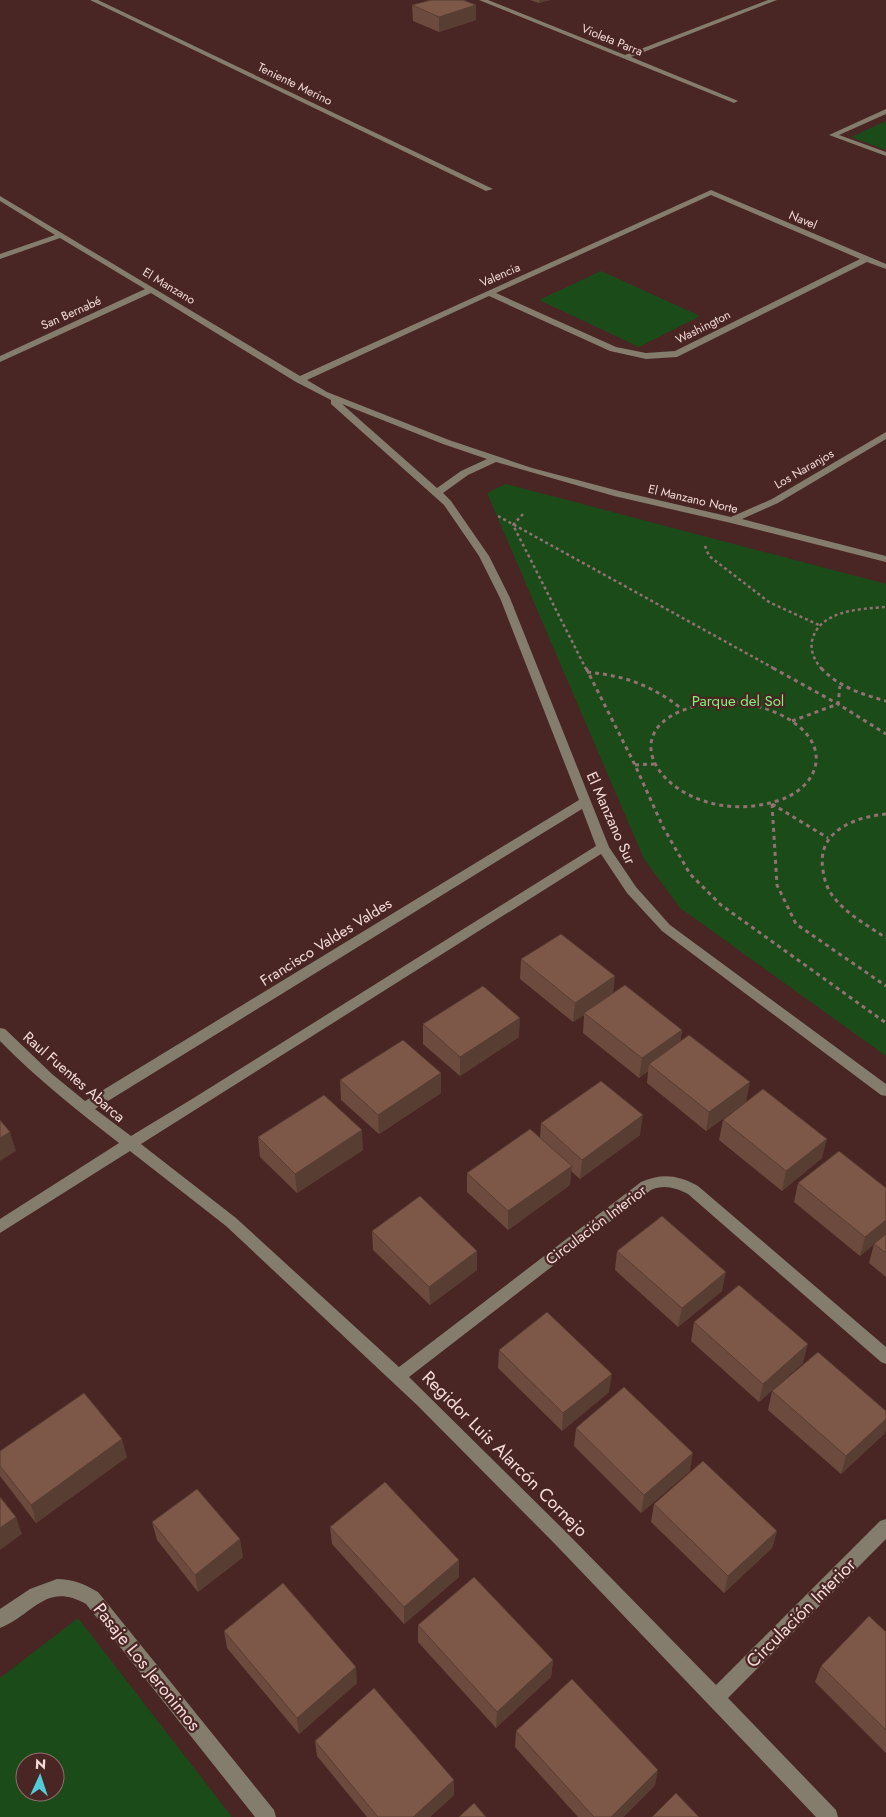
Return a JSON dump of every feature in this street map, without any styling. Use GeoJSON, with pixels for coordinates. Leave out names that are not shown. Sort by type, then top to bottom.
{"type":"FeatureCollection","features":[{"type":"Feature","properties":{"kind":"street","name":"Teniente Merino"},"geometry":{"type":"LineString","coordinates":[[92,0],[488,189]]}},
{"type":"Feature","properties":{"kind":"street","name":"Violeta Parra"},"geometry":{"type":"LineString","coordinates":[[482,0],[734,101]]}},
{"type":"Feature","properties":{"kind":"street"},"geometry":{"type":"LineString","coordinates":[[626,57],[774,0]]}},
{"type":"Feature","properties":{"kind":"street"},"geometry":{"type":"LineString","coordinates":[[886,111],[833,135],[886,154]]}},
{"type":"Feature","properties":{"kind":"street","name":"Navel"},"geometry":{"type":"LineString","coordinates":[[711,192],[886,267]]}},
{"type":"Feature","properties":{"kind":"street","name":"Valencia"},"geometry":{"type":"LineString","coordinates":[[299,380],[711,192]]}},
{"type":"Feature","properties":{"kind":"street","name":"El Manzano"},"geometry":{"type":"LineString","coordinates":[[0,198],[324,394],[495,459]]}},
{"type":"Feature","properties":{"kind":"street"},"geometry":{"type":"LineString","coordinates":[[0,257],[61,235]]}},
{"type":"Feature","properties":{"kind":"street","name":"Washington"},"geometry":{"type":"LineString","coordinates":[[489,293],[614,349],[646,356],[677,354],[866,259]]}},
{"type":"Feature","properties":{"kind":"street","name":"San Bernabé"},"geometry":{"type":"LineString","coordinates":[[0,359],[152,290]]}},
{"type":"Feature","properties":{"kind":"street","name":"El Manzano"},"geometry":{"type":"LineString","coordinates":[[324,394],[438,493]]}},
{"type":"Feature","properties":{"kind":"street","name":"Los Naranjos"},"geometry":{"type":"LineString","coordinates":[[732,520],[775,501],[886,435]]}},
{"type":"Feature","properties":{"kind":"street"},"geometry":{"type":"LineString","coordinates":[[438,493],[458,475],[495,459]]}},
{"type":"Feature","properties":{"kind":"street","name":"El Manzano Norte"},"geometry":{"type":"LineString","coordinates":[[495,459],[617,494],[732,520],[886,559]]}},
{"type":"Feature","properties":{"kind":"street","name":"El Manzano Sur"},"geometry":{"type":"LineString","coordinates":[[438,493],[448,503],[484,556],[504,598],[584,802],[603,847],[619,875],[640,902],[666,928],[886,1091]]}},
{"type":"Feature","properties":{"kind":"street","name":"Francisco Valdes Valdes"},"geometry":{"type":"LineString","coordinates":[[84,1109],[584,802]]}},
{"type":"Feature","properties":{"kind":"street"},"geometry":{"type":"LineString","coordinates":[[0,1228],[128,1144],[222,1087],[603,847]]}},
{"type":"Feature","properties":{"kind":"street","name":"Raul Fuentes Abarca"},"geometry":{"type":"LineString","coordinates":[[0,1033],[28,1061],[128,1144]]}},
{"type":"Feature","properties":{"kind":"street","name":"Regidor Luis Alarcón Cornejo"},"geometry":{"type":"LineString","coordinates":[[128,1144],[201,1197],[280,1266],[399,1376],[589,1566],[829,1817]]}},
{"type":"Feature","properties":{"kind":"street","name":"Circulación Interior"},"geometry":{"type":"LineString","coordinates":[[399,1376],[646,1186],[654,1181],[665,1180],[680,1182],[693,1190],[886,1357]]}},
{"type":"Feature","properties":{"kind":"street","name":"Circulación Interior"},"geometry":{"type":"LineString","coordinates":[[716,1698],[886,1527]]}},
{"type":"Feature","properties":{"kind":"street","name":"Pasaje Los Jeronimos"},"geometry":{"type":"LineString","coordinates":[[0,1620],[40,1592],[61,1587],[77,1589],[92,1598],[267,1817]]}},
{"type":"Feature","properties":{"kind":"path"},"geometry":{"type":"LineString","coordinates":[[448,503],[467,495],[474,502],[513,525],[838,704],[886,734]]}},
{"type":"Feature","properties":{"kind":"path"},"geometry":{"type":"LineString","coordinates":[[513,525],[523,514]]}},
{"type":"Feature","properties":{"kind":"path"},"geometry":{"type":"LineString","coordinates":[[706,515],[701,536],[709,556],[769,602],[819,625]]}},
{"type":"Feature","properties":{"kind":"path"},"geometry":{"type":"LineString","coordinates":[[513,525],[636,765],[663,827],[690,874],[721,905],[886,1023]]}},
{"type":"Feature","properties":{"kind":"path"},"geometry":{"type":"LineString","coordinates":[[886,607],[848,610],[831,616],[819,625],[811,637],[810,649],[815,662],[825,675],[840,686],[861,696],[886,701]]}},
{"type":"Feature","properties":{"kind":"path"},"geometry":{"type":"LineString","coordinates":[[587,672],[615,674],[635,680],[658,690],[682,709]]}},
{"type":"Feature","properties":{"kind":"path"},"geometry":{"type":"LineString","coordinates":[[838,704],[840,686]]}},
{"type":"Feature","properties":{"kind":"path"},"geometry":{"type":"LineString","coordinates":[[726,701],[750,704],[773,710],[792,721],[807,735],[816,751],[816,768],[808,783],[793,795],[772,804],[744,807],[715,804],[688,795],[667,781],[654,764],[650,747],[654,732],[666,719],[682,709],[703,703],[726,701]]}},
{"type":"Feature","properties":{"kind":"path"},"geometry":{"type":"LineString","coordinates":[[792,721],[838,704]]}},
{"type":"Feature","properties":{"kind":"path"},"geometry":{"type":"LineString","coordinates":[[636,765],[654,764]]}},
{"type":"Feature","properties":{"kind":"path"},"geometry":{"type":"LineString","coordinates":[[772,804],[828,838]]}},
{"type":"Feature","properties":{"kind":"path"},"geometry":{"type":"LineString","coordinates":[[772,804],[777,885],[796,924],[886,986]]}},
{"type":"Feature","properties":{"kind":"path"},"geometry":{"type":"LineString","coordinates":[[886,814],[865,815],[840,826],[828,838],[822,855],[823,874],[831,894],[856,917],[886,938]]}},
{"type":"Feature","properties":{"kind":"green space"},"geometry":{"type":"Polygon","coordinates":[[[886,121],[886,150],[851,137],[886,121]]]}},
{"type":"Feature","properties":{"kind":"green space"},"geometry":{"type":"Polygon","coordinates":[[[601,271],[700,316],[639,347],[539,300],[601,271]]]}},
{"type":"Feature","properties":{"kind":"green space","name":"Parque del Sol"},"geometry":{"type":"Polygon","coordinates":[[[506,484],[886,584],[886,1056],[680,908],[644,859],[487,493],[506,484]]]}},
{"type":"Feature","properties":{"kind":"green space"},"geometry":{"type":"Polygon","coordinates":[[[78,1618],[232,1817],[0,1817],[0,1678],[78,1618]]]}},
{"type":"Feature","properties":{"kind":"building"},"geometry":{"type":"Polygon","coordinates":[[[431,0],[463,0],[476,5],[439,17],[412,5],[431,0]]]}},
{"type":"Feature","properties":{"kind":"building"},"geometry":{"type":"Polygon","coordinates":[[[561,934],[615,976],[575,1003],[521,959],[561,934]]]}},
{"type":"Feature","properties":{"kind":"building"},"geometry":{"type":"Polygon","coordinates":[[[625,985],[682,1030],[642,1058],[584,1013],[625,985]]]}},
{"type":"Feature","properties":{"kind":"building"},"geometry":{"type":"Polygon","coordinates":[[[483,986],[520,1018],[460,1057],[423,1024],[483,986]]]}},
{"type":"Feature","properties":{"kind":"building"},"geometry":{"type":"Polygon","coordinates":[[[689,1035],[750,1082],[709,1112],[649,1064],[689,1035]]]}},
{"type":"Feature","properties":{"kind":"building"},"geometry":{"type":"Polygon","coordinates":[[[403,1040],[441,1073],[378,1115],[340,1080],[403,1040]]]}},
{"type":"Feature","properties":{"kind":"building"},"geometry":{"type":"Polygon","coordinates":[[[601,1081],[643,1115],[582,1160],[541,1123],[601,1081]]]}},
{"type":"Feature","properties":{"kind":"building"},"geometry":{"type":"Polygon","coordinates":[[[763,1089],[827,1139],[786,1171],[723,1120],[763,1089]]]}},
{"type":"Feature","properties":{"kind":"building"},"geometry":{"type":"Polygon","coordinates":[[[324,1095],[362,1130],[295,1174],[258,1137],[324,1095]]]}},
{"type":"Feature","properties":{"kind":"building"},"geometry":{"type":"Polygon","coordinates":[[[0,1120],[10,1132],[0,1138],[0,1120]]]}},
{"type":"Feature","properties":{"kind":"building"},"geometry":{"type":"Polygon","coordinates":[[[530,1129],[572,1166],[508,1211],[467,1173],[530,1129]]]}},
{"type":"Feature","properties":{"kind":"building"},"geometry":{"type":"Polygon","coordinates":[[[839,1151],[886,1188],[886,1220],[865,1237],[798,1183],[839,1151]]]}},
{"type":"Feature","properties":{"kind":"building"},"geometry":{"type":"Polygon","coordinates":[[[420,1196],[477,1251],[429,1287],[372,1231],[420,1196]]]}},
{"type":"Feature","properties":{"kind":"building"},"geometry":{"type":"Polygon","coordinates":[[[662,1216],[726,1272],[682,1308],[617,1251],[662,1216]]]}},
{"type":"Feature","properties":{"kind":"building"},"geometry":{"type":"Polygon","coordinates":[[[886,1234],[886,1253],[874,1244],[886,1234]]]}},
{"type":"Feature","properties":{"kind":"building"},"geometry":{"type":"Polygon","coordinates":[[[739,1285],[808,1344],[763,1384],[694,1322],[739,1285]]]}},
{"type":"Feature","properties":{"kind":"building"},"geometry":{"type":"Polygon","coordinates":[[[547,1312],[612,1374],[563,1413],[499,1350],[547,1312]]]}},
{"type":"Feature","properties":{"kind":"building"},"geometry":{"type":"Polygon","coordinates":[[[818,1352],[886,1411],[886,1419],[846,1456],[772,1391],[818,1352]]]}},
{"type":"Feature","properties":{"kind":"building"},"geometry":{"type":"Polygon","coordinates":[[[624,1387],[693,1453],[644,1495],[576,1428],[624,1387]]]}},
{"type":"Feature","properties":{"kind":"building"},"geometry":{"type":"Polygon","coordinates":[[[84,1393],[122,1439],[31,1505],[0,1466],[0,1451],[84,1393]]]}},
{"type":"Feature","properties":{"kind":"building"},"geometry":{"type":"Polygon","coordinates":[[[703,1461],[777,1531],[728,1576],[654,1504],[703,1461]]]}},
{"type":"Feature","properties":{"kind":"building"},"geometry":{"type":"Polygon","coordinates":[[[385,1482],[459,1560],[404,1607],[330,1527],[385,1482]]]}},
{"type":"Feature","properties":{"kind":"building"},"geometry":{"type":"Polygon","coordinates":[[[197,1489],[240,1539],[195,1575],[152,1522],[197,1489]]]}},
{"type":"Feature","properties":{"kind":"building"},"geometry":{"type":"Polygon","coordinates":[[[0,1497],[16,1517],[0,1528],[0,1497]]]}},
{"type":"Feature","properties":{"kind":"building"},"geometry":{"type":"Polygon","coordinates":[[[474,1577],[553,1660],[497,1712],[418,1625],[474,1577]]]}},
{"type":"Feature","properties":{"kind":"building"},"geometry":{"type":"Polygon","coordinates":[[[283,1583],[356,1667],[297,1718],[224,1631],[283,1583]]]}},
{"type":"Feature","properties":{"kind":"building"},"geometry":{"type":"Polygon","coordinates":[[[869,1616],[886,1632],[886,1730],[821,1666],[869,1616]]]}},
{"type":"Feature","properties":{"kind":"building"},"geometry":{"type":"Polygon","coordinates":[[[572,1679],[658,1770],[611,1817],[594,1817],[516,1731],[572,1679]]]}},
{"type":"Feature","properties":{"kind":"building"},"geometry":{"type":"Polygon","coordinates":[[[374,1688],[454,1780],[413,1817],[378,1817],[315,1741],[374,1688]]]}},
{"type":"Feature","properties":{"kind":"building"},"geometry":{"type":"Polygon","coordinates":[[[676,1793],[699,1817],[652,1817],[676,1793]]]}},
{"type":"Feature","properties":{"kind":"building"},"geometry":{"type":"Polygon","coordinates":[[[474,1803],[486,1817],[459,1817],[474,1803]]]}}]}
